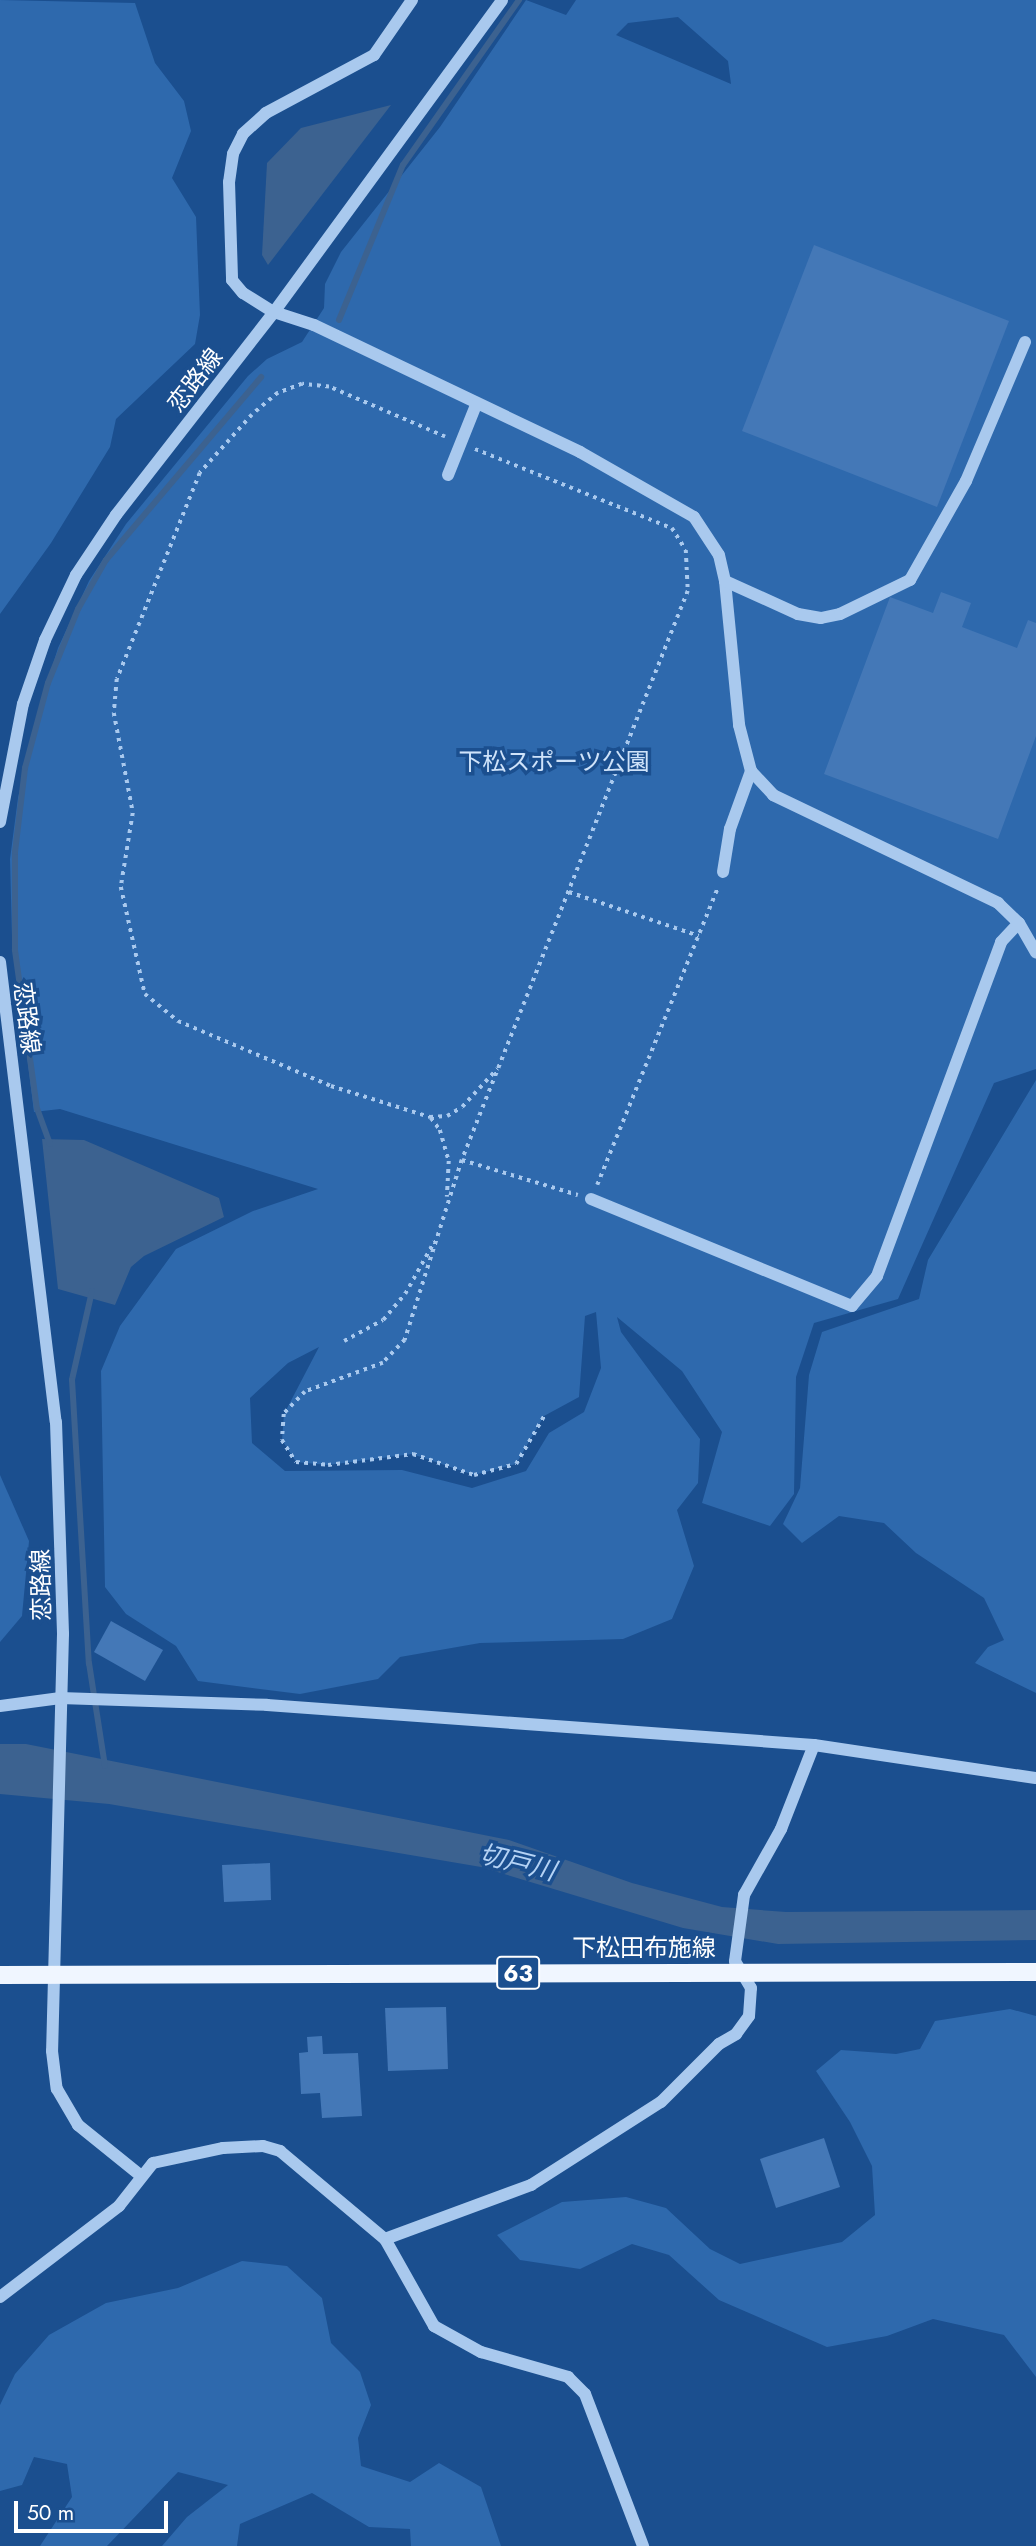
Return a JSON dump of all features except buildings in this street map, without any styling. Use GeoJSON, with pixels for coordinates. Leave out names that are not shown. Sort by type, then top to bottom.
{"type":"FeatureCollection","features":[{"type":"Feature","properties":{"kind":"main road","name":"下松田布施線"},"geometry":{"type":"LineString","coordinates":[[0,1975],[1036,1972]]}},
{"type":"Feature","properties":{"kind":"street"},"geometry":{"type":"LineString","coordinates":[[412,0],[374,55],[266,113],[243,134],[233,154],[229,182],[232,280],[243,293],[274,312],[314,325],[580,452],[677,503],[694,517],[719,555],[725,581],[739,725],[751,771],[773,795],[998,903],[1019,923],[1036,952]]}},
{"type":"Feature","properties":{"kind":"street","name":"恋路線"},"geometry":{"type":"LineString","coordinates":[[0,822],[23,704],[46,640],[76,575],[116,515],[274,312],[502,0]]}},
{"type":"Feature","properties":{"kind":"street"},"geometry":{"type":"LineString","coordinates":[[725,581],[772,604],[821,618],[841,614],[910,580],[966,481],[1025,342]]}},
{"type":"Feature","properties":{"kind":"street"},"geometry":{"type":"LineString","coordinates":[[448,475],[477,405]]}},
{"type":"Feature","properties":{"kind":"street"},"geometry":{"type":"LineString","coordinates":[[723,872],[730,829],[751,771]]}},
{"type":"Feature","properties":{"kind":"street"},"geometry":{"type":"LineString","coordinates":[[591,1199],[852,1306],[877,1276],[1001,943],[1019,923]]}},
{"type":"Feature","properties":{"kind":"street","name":"恋路線"},"geometry":{"type":"LineString","coordinates":[[0,962],[56,1422],[63,1634],[52,2051],[57,2089],[78,2125],[140,2175]]}},
{"type":"Feature","properties":{"kind":"street"},"geometry":{"type":"LineString","coordinates":[[0,1706],[60,1698],[267,1705],[814,1745],[1036,1778]]}},
{"type":"Feature","properties":{"kind":"street"},"geometry":{"type":"LineString","coordinates":[[385,2239],[531,2185],[661,2102],[719,2044],[736,2034],[749,2016],[751,1988],[740,1973],[736,1945],[744,1895],[781,1829],[814,1745]]}},
{"type":"Feature","properties":{"kind":"street"},"geometry":{"type":"LineString","coordinates":[[0,2297],[118,2206],[140,2175],[168,2157],[263,2146],[301,2165],[385,2239],[434,2326],[481,2353],[568,2377],[585,2394],[610,2450],[643,2546]]}},
{"type":"Feature","properties":{"kind":"path"},"geometry":{"type":"LineString","coordinates":[[497,1069],[461,1107],[447,1116],[430,1117],[331,1086],[178,1021],[145,994],[121,887],[132,813],[114,713],[121,668],[187,498],[200,473],[278,393],[302,384],[329,387],[461,444],[640,513],[672,528],[686,550],[688,591],[462,1160],[446,1203],[405,1340],[383,1363],[306,1392],[284,1414],[282,1440],[296,1462],[328,1465],[412,1454],[474,1475],[516,1464],[544,1416]]}},
{"type":"Feature","properties":{"kind":"path"},"geometry":{"type":"LineString","coordinates":[[462,1160],[591,1199],[723,872]]}},
{"type":"Feature","properties":{"kind":"path"},"geometry":{"type":"LineString","coordinates":[[569,891],[699,936]]}},
{"type":"Feature","properties":{"kind":"path"},"geometry":{"type":"LineString","coordinates":[[430,1117],[440,1130],[449,1161],[446,1203]]}},
{"type":"Feature","properties":{"kind":"path"},"geometry":{"type":"LineString","coordinates":[[344,1341],[383,1320],[405,1294],[437,1237]]}},
{"type":"Feature","properties":{"kind":"green space"},"geometry":{"type":"Polygon","coordinates":[[[0,0],[135,3],[155,63],[184,101],[191,131],[172,178],[196,217],[200,315],[195,344],[116,419],[110,447],[51,543],[0,614],[0,0]]]}},
{"type":"Feature","properties":{"kind":"green space","name":"下松スポーツ公園"},"geometry":{"type":"Polygon","coordinates":[[[526,0],[566,15],[576,0],[1036,0],[1036,1069],[994,1083],[898,1299],[814,1323],[796,1377],[794,1494],[770,1526],[702,1503],[722,1432],[682,1371],[617,1317],[621,1332],[700,1439],[698,1483],[677,1510],[694,1566],[672,1619],[623,1639],[480,1643],[400,1657],[378,1679],[300,1694],[198,1681],[176,1646],[126,1614],[105,1587],[101,1371],[120,1326],[176,1249],[253,1211],[318,1189],[60,1109],[34,1112],[12,937],[10,859],[18,798],[36,719],[58,648],[89,581],[126,524],[248,376],[267,359],[302,342],[324,308],[325,284],[341,252],[440,127],[526,0]],[[678,17],[628,23],[616,35],[731,84],[728,61],[678,17]],[[596,1312],[585,1316],[579,1397],[544,1416],[516,1464],[474,1475],[412,1454],[328,1465],[296,1462],[282,1440],[284,1414],[319,1347],[288,1363],[250,1398],[252,1443],[285,1471],[402,1470],[472,1488],[526,1471],[549,1433],[584,1412],[601,1368],[596,1312]]]}},
{"type":"Feature","properties":{"kind":"green space"},"geometry":{"type":"Polygon","coordinates":[[[1036,1080],[1036,1693],[975,1663],[988,1647],[1004,1640],[984,1598],[916,1553],[884,1523],[839,1516],[802,1543],[783,1524],[800,1488],[809,1375],[822,1332],[919,1299],[928,1260],[1036,1080]]]}},
{"type":"Feature","properties":{"kind":"green space"},"geometry":{"type":"Polygon","coordinates":[[[0,1475],[29,1541],[22,1616],[0,1642],[0,1475]]]}},
{"type":"Feature","properties":{"kind":"green space"},"geometry":{"type":"Polygon","coordinates":[[[1010,2009],[1036,2016],[1036,2377],[1004,2335],[933,2319],[887,2336],[827,2347],[719,2300],[669,2255],[632,2244],[580,2269],[520,2260],[497,2235],[562,2202],[626,2197],[666,2208],[710,2249],[740,2264],[842,2242],[875,2215],[872,2166],[850,2122],[816,2071],[841,2050],[896,2054],[920,2049],[935,2021],[1010,2009]]]}},
{"type":"Feature","properties":{"kind":"green space"},"geometry":{"type":"Polygon","coordinates":[[[242,2261],[287,2266],[322,2298],[331,2343],[360,2372],[371,2405],[358,2438],[361,2466],[410,2482],[439,2463],[481,2487],[501,2546],[411,2546],[410,2529],[369,2527],[312,2493],[240,2524],[237,2546],[162,2546],[187,2517],[228,2485],[178,2472],[107,2546],[40,2546],[72,2497],[67,2464],[34,2457],[22,2485],[0,2491],[0,2405],[15,2374],[49,2335],[106,2303],[178,2288],[242,2261]]]}},
{"type":"Feature","properties":{"kind":"water"},"geometry":{"type":"Polygon","coordinates":[[[391,105],[268,265],[262,255],[267,163],[301,128],[391,105]]]}},
{"type":"Feature","properties":{"kind":"water"},"geometry":{"type":"Polygon","coordinates":[[[42,1139],[84,1140],[219,1198],[224,1217],[144,1256],[131,1267],[115,1305],[58,1289],[42,1139]]]}},
{"type":"Feature","properties":{"kind":"water","name":"切戸川"},"geometry":{"type":"Polygon","coordinates":[[[0,1744],[26,1744],[509,1840],[632,1883],[722,1907],[786,1912],[1036,1910],[1036,1940],[778,1944],[683,1928],[481,1867],[109,1804],[0,1794],[0,1744]]]}},
{"type":"Feature","properties":{"kind":"waterway"},"geometry":{"type":"LineString","coordinates":[[339,320],[403,165],[519,0]]}},
{"type":"Feature","properties":{"kind":"waterway"},"geometry":{"type":"LineString","coordinates":[[50,1144],[37,1109],[15,950],[15,852],[25,768],[48,683],[78,609],[106,560],[261,377]]}},
{"type":"Feature","properties":{"kind":"waterway"},"geometry":{"type":"LineString","coordinates":[[92,1291],[72,1380],[89,1663],[105,1766]]}}]}
